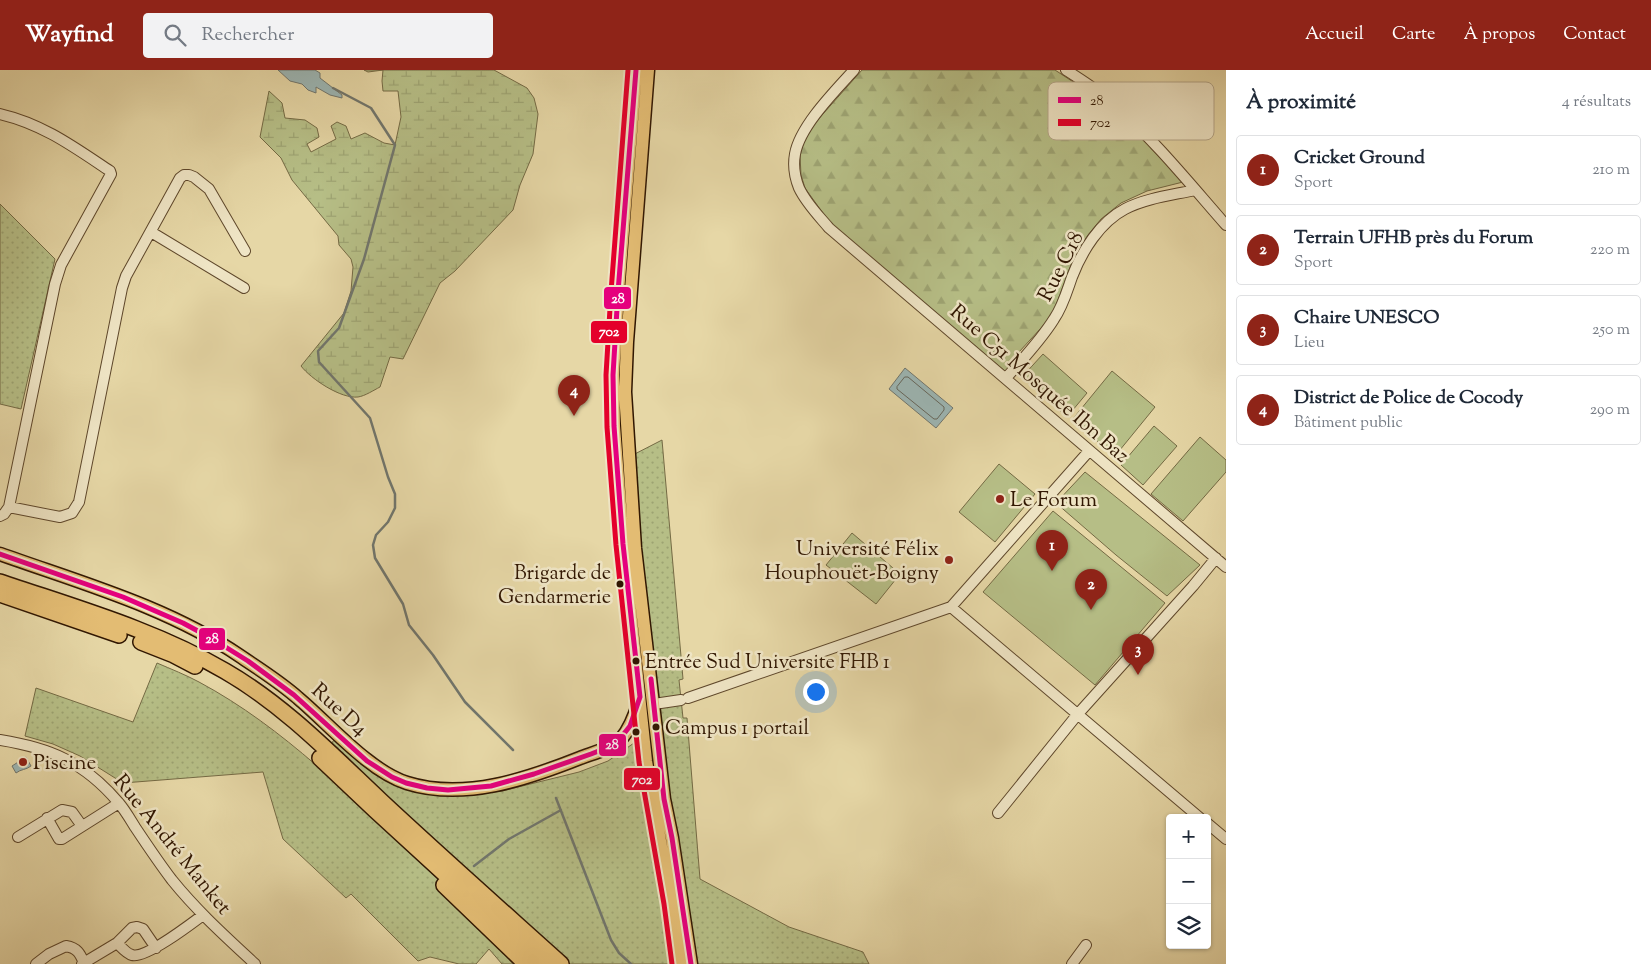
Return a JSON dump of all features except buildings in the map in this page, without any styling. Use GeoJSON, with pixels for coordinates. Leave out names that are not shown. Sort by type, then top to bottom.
{"type":"FeatureCollection","features":[{"type":"Feature","properties":{"kind":"highway"},"geometry":{"type":"LineString","coordinates":[[0,582],[177,645],[240,680],[260,694],[326,749],[561,964]]}},
{"type":"Feature","properties":{"kind":"highway"},"geometry":{"type":"LineString","coordinates":[[0,594],[166,652],[221,680],[255,702],[294,734],[543,964]]}},
{"type":"Feature","properties":{"kind":"highway"},"geometry":{"type":"LineString","coordinates":[[375,810],[451,893],[526,964]]}},
{"type":"Feature","properties":{"kind":"main road"},"geometry":{"type":"LineString","coordinates":[[636,70],[618,292],[613,375],[614,418],[623,544],[646,761],[680,964]]}},
{"type":"Feature","properties":{"kind":"main road"},"geometry":{"type":"LineString","coordinates":[[648,70],[626,342],[625,392],[635,548],[664,800],[691,964]]}},
{"type":"Feature","properties":{"kind":"main road","name":"Rue D4"},"geometry":{"type":"LineString","coordinates":[[0,554],[145,606],[187,625],[238,654],[274,679],[385,774],[424,788],[460,790],[494,785],[545,771],[610,747],[621,739],[628,728],[635,715],[640,697]]}},
{"type":"Feature","properties":{"kind":"street","name":"Rue C51 Mosquée Ibn Baz"},"geometry":{"type":"LineString","coordinates":[[854,70],[811,120],[794,154],[795,175],[800,189],[812,208],[829,228],[1226,567]]}},
{"type":"Feature","properties":{"kind":"street"},"geometry":{"type":"LineString","coordinates":[[1066,70],[1085,82]]}},
{"type":"Feature","properties":{"kind":"street"},"geometry":{"type":"LineString","coordinates":[[0,114],[31,123],[59,138],[112,174],[61,265],[55,284],[9,507],[0,516]]}},
{"type":"Feature","properties":{"kind":"street"},"geometry":{"type":"LineString","coordinates":[[1150,140],[1226,225]]}},
{"type":"Feature","properties":{"kind":"street"},"geometry":{"type":"LineString","coordinates":[[9,507],[60,516],[72,514],[79,502],[119,299],[126,276],[180,178],[184,175],[189,175],[205,184],[245,251]]}},
{"type":"Feature","properties":{"kind":"street","name":"Rue C18"},"geometry":{"type":"LineString","coordinates":[[1006,378],[1054,319],[1083,255],[1092,240],[1111,218],[1124,209],[1138,204],[1195,190]]}},
{"type":"Feature","properties":{"kind":"street"},"geometry":{"type":"LineString","coordinates":[[151,232],[244,288]]}},
{"type":"Feature","properties":{"kind":"street"},"geometry":{"type":"LineString","coordinates":[[654,704],[685,699],[951,607],[1089,450]]}},
{"type":"Feature","properties":{"kind":"street"},"geometry":{"type":"LineString","coordinates":[[998,813],[1077,715],[1216,558]]}},
{"type":"Feature","properties":{"kind":"street"},"geometry":{"type":"LineString","coordinates":[[951,607],[1195,814]]}},
{"type":"Feature","properties":{"kind":"street","name":"Rue André Manket"},"geometry":{"type":"LineString","coordinates":[[0,740],[29,745],[53,752],[96,780],[119,802],[159,862],[203,915],[255,964]]}},
{"type":"Feature","properties":{"kind":"street"},"geometry":{"type":"LineString","coordinates":[[47,818],[60,840],[119,802]]}},
{"type":"Feature","properties":{"kind":"street"},"geometry":{"type":"LineString","coordinates":[[18,837],[47,818],[67,810],[75,816],[82,826]]}},
{"type":"Feature","properties":{"kind":"street"},"geometry":{"type":"LineString","coordinates":[[1211,826],[1226,839]]}},
{"type":"Feature","properties":{"kind":"street"},"geometry":{"type":"LineString","coordinates":[[117,943],[133,956],[156,948],[203,915]]}},
{"type":"Feature","properties":{"kind":"street"},"geometry":{"type":"LineString","coordinates":[[36,964],[49,954],[66,946],[80,953],[83,963],[117,943],[132,928],[137,927],[147,933],[156,948]]}},
{"type":"Feature","properties":{"kind":"street"},"geometry":{"type":"LineString","coordinates":[[1072,964],[1086,945]]}},
{"type":"Feature","properties":{"kind":"street"},"geometry":{"type":"LineString","coordinates":[[49,954],[55,964]]}},
{"type":"Feature","properties":{"kind":"green space"},"geometry":{"type":"Polygon","coordinates":[[[364,70],[383,70],[368,72],[364,70]]]}},
{"type":"Feature","properties":{"kind":"green space"},"geometry":{"type":"Polygon","coordinates":[[[383,70],[494,70],[527,88],[534,98],[538,114],[533,154],[520,185],[513,210],[455,271],[440,283],[403,359],[390,357],[380,387],[361,396],[351,397],[327,387],[312,377],[301,366],[344,313],[351,291],[353,267],[351,259],[339,245],[338,236],[292,180],[281,158],[260,137],[269,91],[282,103],[285,118],[305,120],[317,128],[319,137],[307,144],[311,152],[336,139],[331,126],[337,122],[346,126],[351,139],[365,133],[384,143],[395,145],[401,117],[398,91],[383,91],[383,70]]]}},
{"type":"Feature","properties":{"kind":"green space"},"geometry":{"type":"Polygon","coordinates":[[[862,70],[1055,70],[1073,82],[1048,82],[1048,140],[1143,140],[1183,182],[1147,191],[1121,203],[1101,219],[1075,254],[1052,316],[1019,352],[1007,373],[830,223],[805,188],[801,175],[800,155],[804,141],[815,123],[862,70]]]}},
{"type":"Feature","properties":{"kind":"green space"},"geometry":{"type":"Polygon","coordinates":[[[0,204],[55,259],[21,409],[0,404],[0,204]]]}},
{"type":"Feature","properties":{"kind":"green space"},"geometry":{"type":"Polygon","coordinates":[[[1043,354],[1087,393],[1067,417],[1022,377],[1043,354]]]}},
{"type":"Feature","properties":{"kind":"green space"},"geometry":{"type":"Polygon","coordinates":[[[1112,371],[1155,407],[1115,456],[1072,420],[1112,371]]]}},
{"type":"Feature","properties":{"kind":"green space"},"geometry":{"type":"Polygon","coordinates":[[[1154,426],[1177,446],[1143,485],[1121,465],[1154,426]]]}},
{"type":"Feature","properties":{"kind":"green space"},"geometry":{"type":"Polygon","coordinates":[[[1200,437],[1226,460],[1226,472],[1183,521],[1151,494],[1200,437]]]}},
{"type":"Feature","properties":{"kind":"green space"},"geometry":{"type":"Polygon","coordinates":[[[662,440],[683,679],[679,680],[683,718],[687,718],[700,879],[789,927],[863,952],[869,964],[568,964],[329,746],[335,739],[378,774],[470,795],[502,791],[579,772],[608,761],[634,743],[643,729],[648,707],[634,612],[627,458],[662,440]]]}},
{"type":"Feature","properties":{"kind":"green space","name":"Le Forum"},"geometry":{"type":"Polygon","coordinates":[[[999,464],[1035,494],[995,542],[959,512],[999,464]]]}},
{"type":"Feature","properties":{"kind":"green space"},"geometry":{"type":"Polygon","coordinates":[[[1085,472],[1200,565],[1167,596],[1056,503],[1085,472]]]}},
{"type":"Feature","properties":{"kind":"green space"},"geometry":{"type":"Polygon","coordinates":[[[1053,511],[1165,603],[1095,685],[983,592],[1053,511]]]}},
{"type":"Feature","properties":{"kind":"green space"},"geometry":{"type":"Polygon","coordinates":[[[852,533],[900,574],[876,604],[826,565],[852,533]]]}},
{"type":"Feature","properties":{"kind":"green space"},"geometry":{"type":"Polygon","coordinates":[[[157,663],[215,691],[260,720],[289,742],[529,964],[502,964],[489,949],[476,964],[459,964],[430,957],[418,961],[351,894],[346,898],[283,839],[263,772],[123,783],[80,756],[53,744],[25,736],[36,688],[133,722],[157,663]]]}},
{"type":"Feature","properties":{"kind":"water"},"geometry":{"type":"Polygon","coordinates":[[[278,70],[315,70],[320,73],[320,78],[342,95],[342,98],[330,95],[316,87],[316,93],[308,90],[302,84],[290,81],[278,70]]]}},
{"type":"Feature","properties":{"kind":"water"},"geometry":{"type":"Polygon","coordinates":[[[905,368],[953,408],[936,428],[889,389],[905,368]]]}},
{"type":"Feature","properties":{"kind":"water","name":"Piscine"},"geometry":{"type":"Polygon","coordinates":[[[26,757],[31,766],[16,773],[12,766],[26,757]]]}},
{"type":"Feature","properties":{"kind":"waterway"},"geometry":{"type":"LineString","coordinates":[[333,88],[371,108],[395,145],[364,259],[339,328],[318,351],[319,362],[370,418],[395,494],[395,508],[388,522],[376,535],[373,545],[375,558],[403,604],[409,625],[433,655],[465,702],[513,750]]}},
{"type":"Feature","properties":{"kind":"waterway"},"geometry":{"type":"LineString","coordinates":[[556,798],[611,940],[619,953],[631,964]]}},
{"type":"Feature","properties":{"kind":"waterway"},"geometry":{"type":"LineString","coordinates":[[474,866],[509,839],[561,810]]}},
{"type":"Feature","properties":{"kind":"transit line","name":"702"},"geometry":{"type":"LineString","coordinates":[[628,70],[606,375],[607,427],[616,545],[639,762],[664,904],[672,964]]}},
{"type":"Feature","properties":{"kind":"transit line","name":"28"},"geometry":{"type":"LineString","coordinates":[[0,554],[123,597],[183,623],[211,638],[248,661],[294,695],[367,761],[392,777],[406,783],[448,790],[491,786],[534,774],[591,754],[609,747],[619,740],[630,726],[640,697],[623,544],[614,426],[613,375],[636,70]]}},
{"type":"Feature","properties":{"kind":"transit line","name":"28"},"geometry":{"type":"LineString","coordinates":[[651,679],[664,799],[672,838],[691,964]]}},
{"type":"Feature","properties":{"kind":"place","name":"District de Police de Cocody"},"geometry":{"type":"Point","coordinates":[574,416]}},
{"type":"Feature","properties":{"kind":"place","name":"Le Forum"},"geometry":{"type":"Point","coordinates":[1000,499]}},
{"type":"Feature","properties":{"kind":"place","name":"Université Félix Houphouët-Boigny"},"geometry":{"type":"Point","coordinates":[949,560]}},
{"type":"Feature","properties":{"kind":"place","name":"Cricket Ground"},"geometry":{"type":"Point","coordinates":[1052,571]}},
{"type":"Feature","properties":{"kind":"place","name":"Brigarde de Gendarmerie"},"geometry":{"type":"Point","coordinates":[620,584]}},
{"type":"Feature","properties":{"kind":"place","name":"Terrain UFHB près du Forum"},"geometry":{"type":"Point","coordinates":[1091,610]}},
{"type":"Feature","properties":{"kind":"place","name":"Entrée Sud Universite FHB 1"},"geometry":{"type":"Point","coordinates":[636,661]}},
{"type":"Feature","properties":{"kind":"place","name":"Chaire UNESCO"},"geometry":{"type":"Point","coordinates":[1138,675]}},
{"type":"Feature","properties":{"kind":"place","name":"Campus 1 portail"},"geometry":{"type":"Point","coordinates":[656,727]}},
{"type":"Feature","properties":{"kind":"place","name":"Piscine"},"geometry":{"type":"Point","coordinates":[23,762]}}]}
